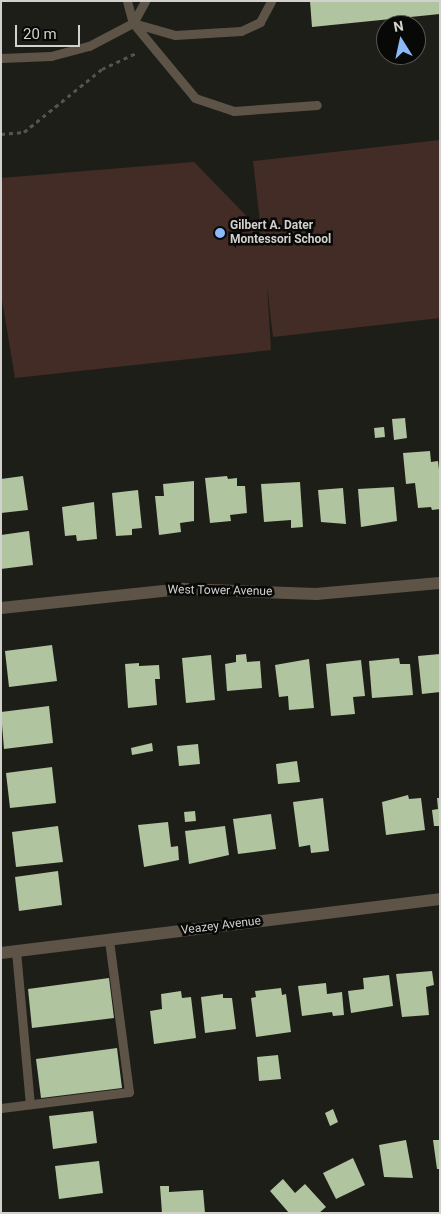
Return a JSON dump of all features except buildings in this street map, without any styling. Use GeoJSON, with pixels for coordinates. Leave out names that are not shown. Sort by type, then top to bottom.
{"type":"FeatureCollection","features":[{"type":"Feature","properties":{"kind":"street","name":"West Tower Avenue"},"geometry":{"type":"LineString","coordinates":[[1,608],[174,589],[316,594],[440,583]]}},
{"type":"Feature","properties":{"kind":"street","name":"Veazey Avenue"},"geometry":{"type":"LineString","coordinates":[[1,953],[440,899]]}},
{"type":"Feature","properties":{"kind":"lane"},"geometry":{"type":"LineString","coordinates":[[127,1],[133,23],[195,98],[211,106],[234,111],[317,105]]}},
{"type":"Feature","properties":{"kind":"lane"},"geometry":{"type":"LineString","coordinates":[[1,58],[50,56],[88,46],[133,23],[145,1]]}},
{"type":"Feature","properties":{"kind":"lane"},"geometry":{"type":"LineString","coordinates":[[133,23],[175,35],[242,31],[260,22],[271,1]]}},
{"type":"Feature","properties":{"kind":"lane"},"geometry":{"type":"LineString","coordinates":[[1,1108],[129,1092],[109,940]]}},
{"type":"Feature","properties":{"kind":"lane"},"geometry":{"type":"LineString","coordinates":[[16,951],[30,1104]]}},
{"type":"Feature","properties":{"kind":"path"},"geometry":{"type":"LineString","coordinates":[[1,134],[24,132],[102,69],[137,53]]}},
{"type":"Feature","properties":{"kind":"shaded area"},"geometry":{"type":"Polygon","coordinates":[[[440,140],[440,318],[273,337],[267,286],[271,350],[15,378],[1,294],[1,178],[194,162],[261,231],[253,161],[440,140]]]}},
{"type":"Feature","properties":{"kind":"place","name":"Gilbert A. Dater Montessori School"},"geometry":{"type":"Point","coordinates":[220,233]}}]}
